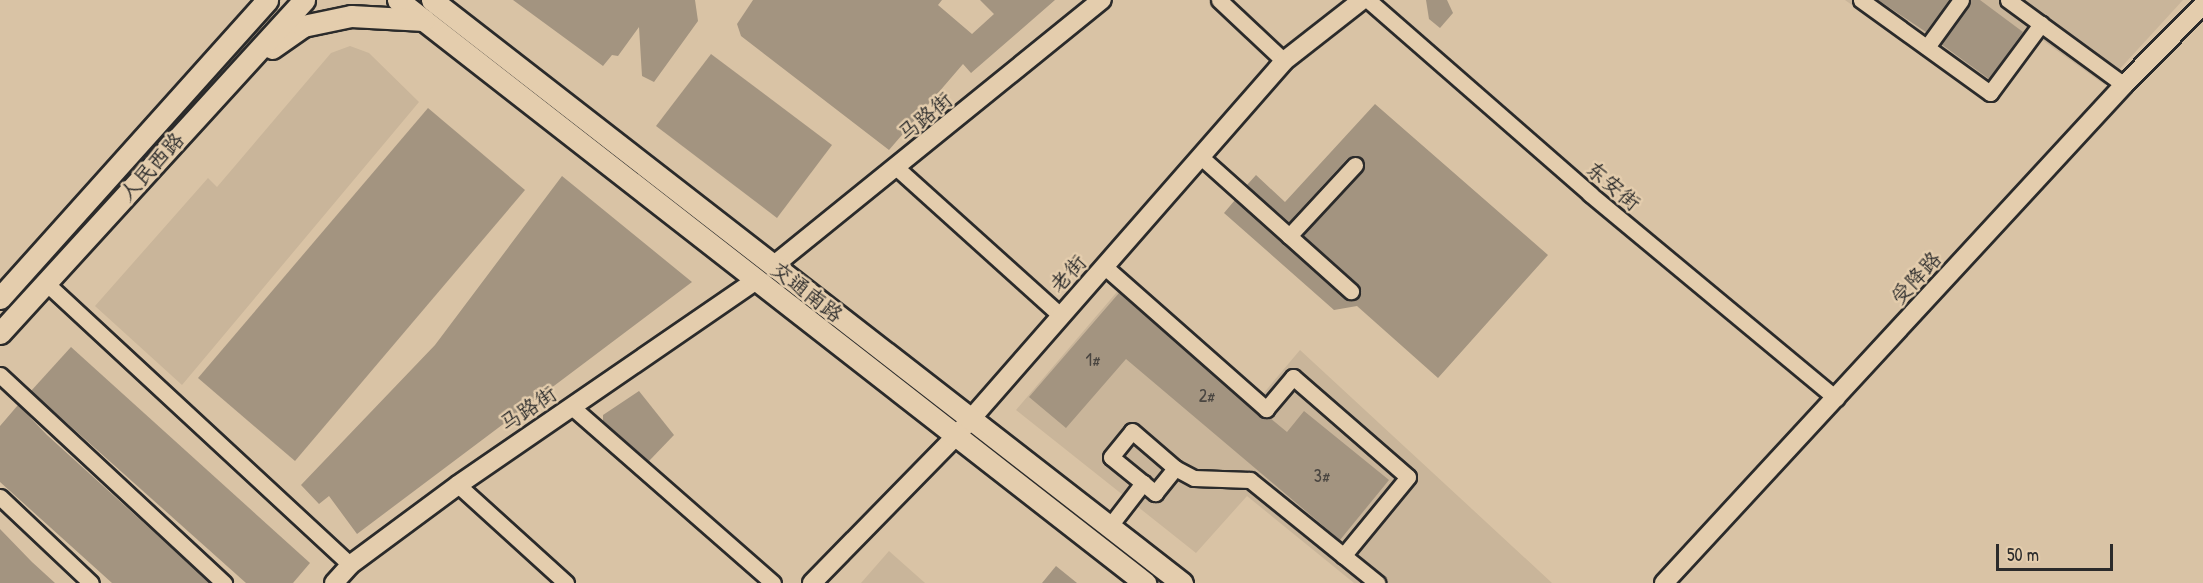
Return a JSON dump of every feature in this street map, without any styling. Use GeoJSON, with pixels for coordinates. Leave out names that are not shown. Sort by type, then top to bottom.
{"type":"FeatureCollection","features":[{"type":"Feature","properties":{"kind":"main road","name":"人民西路"},"geometry":{"type":"LineString","coordinates":[[0,333],[304,0]]}},
{"type":"Feature","properties":{"kind":"main road","name":"交通南路"},"geometry":{"type":"LineString","coordinates":[[398,0],[432,6],[971,418],[1182,583]]}},
{"type":"Feature","properties":{"kind":"main road","name":"人民西路"},"geometry":{"type":"LineString","coordinates":[[0,298],[262,3]]}},
{"type":"Feature","properties":{"kind":"main road"},"geometry":{"type":"LineString","coordinates":[[237,73],[303,26],[351,16],[432,6]]}},
{"type":"Feature","properties":{"kind":"main road","name":"交通南路"},"geometry":{"type":"LineString","coordinates":[[432,6],[755,281],[1145,583]]}},
{"type":"Feature","properties":{"kind":"street","name":"马路街"},"geometry":{"type":"LineString","coordinates":[[773,266],[898,169],[1102,0]]}},
{"type":"Feature","properties":{"kind":"street"},"geometry":{"type":"LineString","coordinates":[[1219,0],[1284,61]]}},
{"type":"Feature","properties":{"kind":"street","name":"老街"},"geometry":{"type":"LineString","coordinates":[[812,583],[956,436],[1202,158],[1284,61],[1362,0]]}},
{"type":"Feature","properties":{"kind":"street","name":"东安街"},"geometry":{"type":"LineString","coordinates":[[1368,0],[1590,194],[1836,398]]}},
{"type":"Feature","properties":{"kind":"street"},"geometry":{"type":"LineString","coordinates":[[1861,0],[1990,93],[2041,24]]}},
{"type":"Feature","properties":{"kind":"street"},"geometry":{"type":"LineString","coordinates":[[1927,47],[1960,0]]}},
{"type":"Feature","properties":{"kind":"street"},"geometry":{"type":"LineString","coordinates":[[2008,0],[2124,85]]}},
{"type":"Feature","properties":{"kind":"street","name":"受降路"},"geometry":{"type":"LineString","coordinates":[[1664,583],[2124,85],[2203,5]]}},
{"type":"Feature","properties":{"kind":"street"},"geometry":{"type":"LineString","coordinates":[[1202,158],[1351,291]]}},
{"type":"Feature","properties":{"kind":"street"},"geometry":{"type":"LineString","coordinates":[[1289,236],[1355,165]]}},
{"type":"Feature","properties":{"kind":"street"},"geometry":{"type":"LineString","coordinates":[[898,169],[1061,316]]}},
{"type":"Feature","properties":{"kind":"street"},"geometry":{"type":"LineString","coordinates":[[1105,267],[1266,409],[1293,377],[1408,477],[1343,556]]}},
{"type":"Feature","properties":{"kind":"street","name":"马路街"},"geometry":{"type":"LineString","coordinates":[[334,583],[350,565],[458,485],[755,281]]}},
{"type":"Feature","properties":{"kind":"street"},"geometry":{"type":"LineString","coordinates":[[46,283],[350,565]]}},
{"type":"Feature","properties":{"kind":"street"},"geometry":{"type":"LineString","coordinates":[[0,375],[224,583]]}},
{"type":"Feature","properties":{"kind":"street"},"geometry":{"type":"LineString","coordinates":[[572,407],[773,583]]}},
{"type":"Feature","properties":{"kind":"street"},"geometry":{"type":"LineString","coordinates":[[1175,468],[1155,493],[1111,457],[1132,431],[1175,468],[1194,477],[1250,480],[1377,583]]}},
{"type":"Feature","properties":{"kind":"street"},"geometry":{"type":"LineString","coordinates":[[1109,527],[1143,483]]}},
{"type":"Feature","properties":{"kind":"street"},"geometry":{"type":"LineString","coordinates":[[458,485],[566,583]]}},
{"type":"Feature","properties":{"kind":"street"},"geometry":{"type":"LineString","coordinates":[[0,497],[91,583]]}},
{"type":"Feature","properties":{"kind":"shaded area"},"geometry":{"type":"Polygon","coordinates":[[[1845,0],[2183,0],[2105,85],[2038,37],[1988,103],[1845,0]]]}},
{"type":"Feature","properties":{"kind":"shaded area"},"geometry":{"type":"Polygon","coordinates":[[[350,46],[369,53],[419,102],[182,385],[95,306],[208,178],[217,187],[331,53],[350,46]]]}},
{"type":"Feature","properties":{"kind":"shaded area"},"geometry":{"type":"Polygon","coordinates":[[[1128,279],[1262,395],[1300,350],[1552,583],[1354,583],[1247,496],[1196,553],[1016,410],[1128,279]]]}},
{"type":"Feature","properties":{"kind":"shaded area"},"geometry":{"type":"Polygon","coordinates":[[[889,551],[925,583],[861,583],[889,551]]]}},
{"type":"Feature","properties":{"kind":"building"},"geometry":{"type":"Polygon","coordinates":[[[513,0],[695,0],[698,21],[654,82],[642,76],[639,27],[618,56],[612,55],[603,66],[513,0]]]}},
{"type":"Feature","properties":{"kind":"building"},"geometry":{"type":"Polygon","coordinates":[[[753,0],[942,0],[938,5],[972,34],[994,14],[980,0],[1055,0],[971,73],[963,64],[889,150],[741,36],[737,24],[753,0]]]}},
{"type":"Feature","properties":{"kind":"building"},"geometry":{"type":"Polygon","coordinates":[[[1426,0],[1447,0],[1453,13],[1440,28],[1429,19],[1426,0]]]}},
{"type":"Feature","properties":{"kind":"building"},"geometry":{"type":"Polygon","coordinates":[[[1878,0],[1949,0],[1926,32],[1878,0]]]}},
{"type":"Feature","properties":{"kind":"building"},"geometry":{"type":"Polygon","coordinates":[[[1971,0],[1980,0],[2023,32],[1989,79],[1941,44],[1971,0]]]}},
{"type":"Feature","properties":{"kind":"building"},"geometry":{"type":"Polygon","coordinates":[[[711,54],[832,145],[777,218],[656,126],[711,54]]]}},
{"type":"Feature","properties":{"kind":"building"},"geometry":{"type":"Polygon","coordinates":[[[1375,104],[1548,255],[1438,378],[1357,306],[1334,310],[1224,213],[1235,200],[1345,298],[1358,298],[1358,284],[1303,235],[1362,172],[1362,158],[1348,158],[1289,222],[1247,185],[1256,175],[1285,202],[1375,104]]]}},
{"type":"Feature","properties":{"kind":"building"},"geometry":{"type":"Polygon","coordinates":[[[428,108],[525,190],[295,461],[198,378],[428,108]]]}},
{"type":"Feature","properties":{"kind":"building"},"geometry":{"type":"Polygon","coordinates":[[[562,176],[692,282],[357,534],[329,496],[319,504],[301,485],[435,345],[562,176]]]}},
{"type":"Feature","properties":{"kind":"building"},"geometry":{"type":"Polygon","coordinates":[[[1119,293],[1260,416],[1270,418],[1287,432],[1304,411],[1389,480],[1340,540],[1126,359],[1066,428],[1029,397],[1119,293]]]}},
{"type":"Feature","properties":{"kind":"building"},"geometry":{"type":"Polygon","coordinates":[[[71,347],[310,563],[293,583],[246,583],[31,391],[71,347]]]}},
{"type":"Feature","properties":{"kind":"building"},"geometry":{"type":"Polygon","coordinates":[[[639,391],[674,435],[649,461],[603,421],[603,415],[639,391]]]}},
{"type":"Feature","properties":{"kind":"building"},"geometry":{"type":"Polygon","coordinates":[[[18,405],[47,435],[210,583],[112,583],[0,482],[0,426],[18,405]]]}},
{"type":"Feature","properties":{"kind":"building"},"geometry":{"type":"Polygon","coordinates":[[[0,529],[32,562],[55,583],[0,583],[0,529]]]}},
{"type":"Feature","properties":{"kind":"building"},"geometry":{"type":"Polygon","coordinates":[[[1056,566],[1077,583],[1042,583],[1056,566]]]}}]}
